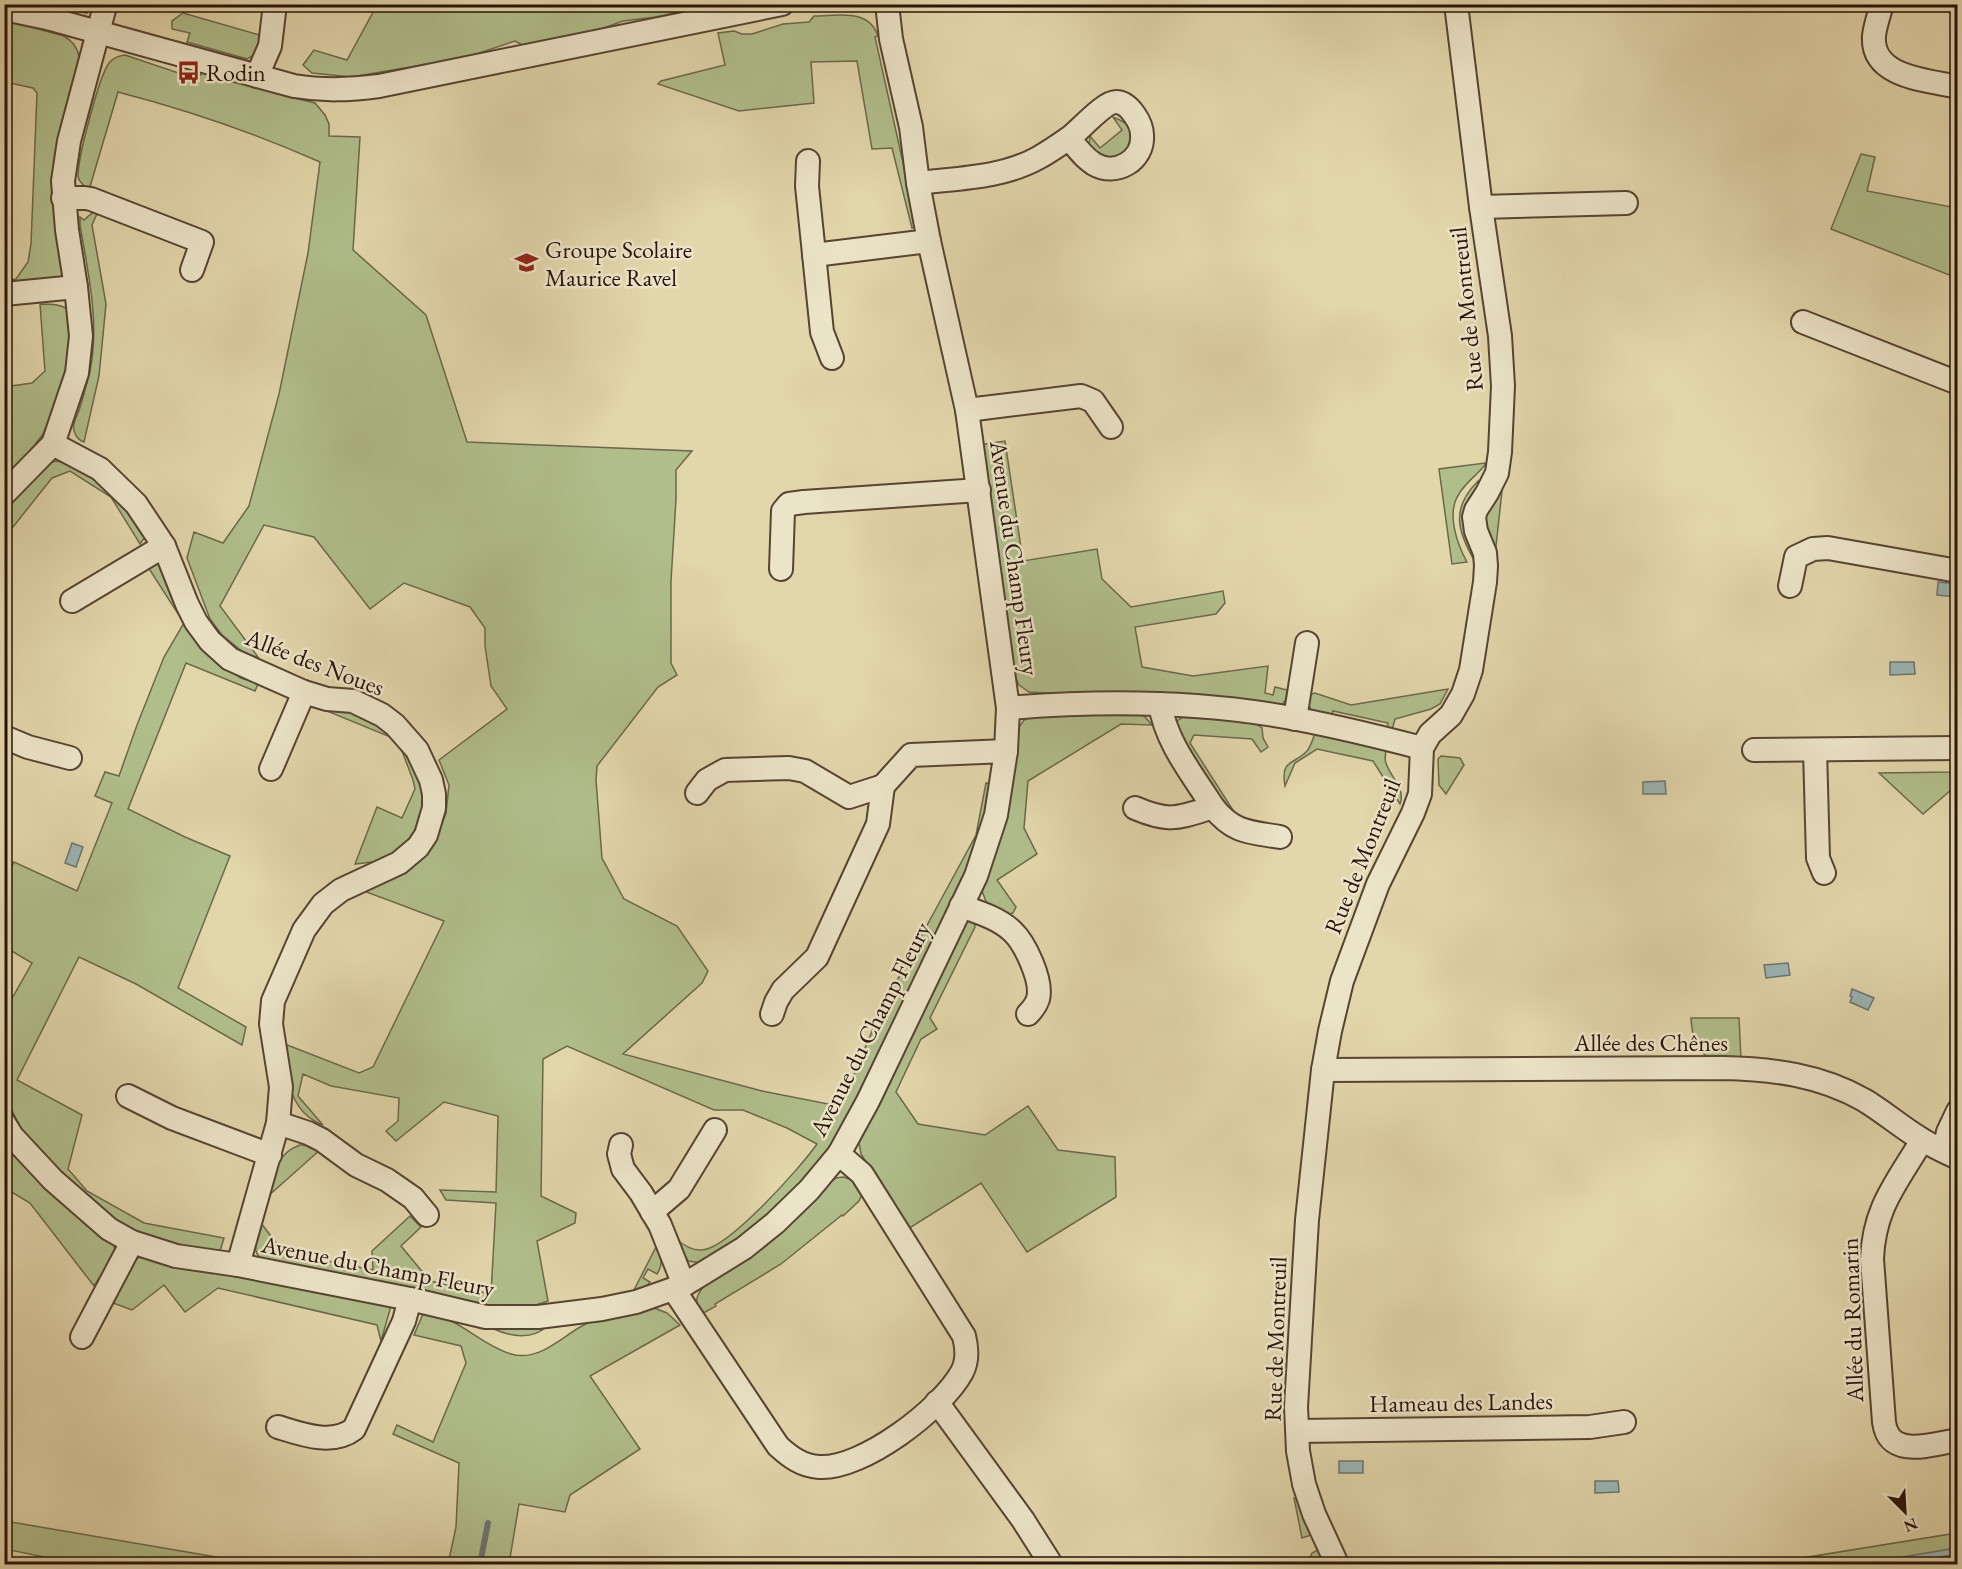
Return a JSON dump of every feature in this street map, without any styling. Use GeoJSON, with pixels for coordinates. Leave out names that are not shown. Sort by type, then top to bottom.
{"type":"FeatureCollection","features":[{"type":"Feature","properties":{"kind":"street"},"geometry":{"type":"LineString","coordinates":[[4,494],[53,444],[77,373],[81,336],[63,198],[64,172],[69,141],[99,32],[104,4]]}},
{"type":"Feature","properties":{"kind":"street"},"geometry":{"type":"LineString","coordinates":[[257,76],[270,46],[275,4]]}},
{"type":"Feature","properties":{"kind":"street"},"geometry":{"type":"LineString","coordinates":[[4,9],[99,32],[257,76],[320,90],[358,89],[705,12],[782,4]]}},
{"type":"Feature","properties":{"kind":"street","name":"Avenue du Champ Fleury"},"geometry":{"type":"LineString","coordinates":[[4,1123],[12,1136],[52,1180],[109,1229],[132,1242],[176,1256],[238,1265],[410,1299],[486,1317],[538,1317],[625,1304],[679,1288],[744,1248],[775,1223],[810,1190],[839,1154],[868,1101],[976,876],[989,840],[999,798],[1006,751],[1008,708],[966,410],[929,241],[910,127],[891,39],[887,4]]}},
{"type":"Feature","properties":{"kind":"street","name":"Rue de Montreuil"},"geometry":{"type":"LineString","coordinates":[[1337,1564],[1306,1491],[1298,1451],[1296,1407],[1307,1220],[1323,1070],[1342,981],[1378,884],[1420,794],[1422,747],[1430,734],[1451,715],[1463,694],[1471,670],[1486,566],[1485,553],[1476,531],[1474,517],[1479,503],[1493,483],[1499,462],[1503,400],[1500,336],[1481,207],[1456,4]]}},
{"type":"Feature","properties":{"kind":"street"},"geometry":{"type":"LineString","coordinates":[[1882,4],[1874,44],[1880,59],[1887,67],[1904,75],[1958,87]]}},
{"type":"Feature","properties":{"kind":"street"},"geometry":{"type":"LineString","coordinates":[[918,183],[1004,172],[1035,159],[1069,138]]}},
{"type":"Feature","properties":{"kind":"street"},"geometry":{"type":"LineString","coordinates":[[808,161],[807,186],[822,332],[832,358]]}},
{"type":"Feature","properties":{"kind":"street"},"geometry":{"type":"LineString","coordinates":[[63,198],[91,199],[202,242],[192,270]]}},
{"type":"Feature","properties":{"kind":"street"},"geometry":{"type":"LineString","coordinates":[[1481,207],[1626,203]]}},
{"type":"Feature","properties":{"kind":"street"},"geometry":{"type":"LineString","coordinates":[[814,255],[929,241]]}},
{"type":"Feature","properties":{"kind":"street"},"geometry":{"type":"LineString","coordinates":[[4,294],[76,287]]}},
{"type":"Feature","properties":{"kind":"street"},"geometry":{"type":"LineString","coordinates":[[1803,322],[1958,383]]}},
{"type":"Feature","properties":{"kind":"street"},"geometry":{"type":"LineString","coordinates":[[966,410],[1081,396],[1093,401],[1111,427]]}},
{"type":"Feature","properties":{"kind":"street","name":"Allée des Noues"},"geometry":{"type":"LineString","coordinates":[[53,444],[100,469],[136,504],[164,546],[196,622],[210,641],[230,659],[304,692],[327,699],[353,701],[368,707],[395,725],[417,750],[431,780],[434,808],[426,835],[409,856],[399,863],[331,897],[315,911],[304,930],[273,1001],[272,1035],[281,1088],[278,1123],[238,1265]]}},
{"type":"Feature","properties":{"kind":"street"},"geometry":{"type":"LineString","coordinates":[[781,569],[782,515],[789,504],[978,490]]}},
{"type":"Feature","properties":{"kind":"street"},"geometry":{"type":"LineString","coordinates":[[72,601],[164,546]]}},
{"type":"Feature","properties":{"kind":"street"},"geometry":{"type":"LineString","coordinates":[[1790,585],[1796,557],[1813,549],[1828,548],[1958,572]]}},
{"type":"Feature","properties":{"kind":"street"},"geometry":{"type":"LineString","coordinates":[[1295,719],[1307,643]]}},
{"type":"Feature","properties":{"kind":"street"},"geometry":{"type":"LineString","coordinates":[[271,769],[304,692]]}},
{"type":"Feature","properties":{"kind":"street"},"geometry":{"type":"LineString","coordinates":[[1008,708],[1040,705],[1160,704],[1246,712],[1295,719],[1422,747]]}},
{"type":"Feature","properties":{"kind":"street"},"geometry":{"type":"LineString","coordinates":[[1160,704],[1164,724],[1172,741],[1222,819],[1234,827],[1280,837]]}},
{"type":"Feature","properties":{"kind":"street"},"geometry":{"type":"LineString","coordinates":[[4,736],[28,747],[70,758]]}},
{"type":"Feature","properties":{"kind":"street"},"geometry":{"type":"LineString","coordinates":[[1754,750],[1958,748]]}},
{"type":"Feature","properties":{"kind":"street"},"geometry":{"type":"LineString","coordinates":[[1815,750],[1818,858],[1824,873]]}},
{"type":"Feature","properties":{"kind":"street"},"geometry":{"type":"LineString","coordinates":[[697,793],[707,780],[725,770],[789,768],[805,771],[849,797],[883,786],[911,755],[1006,751]]}},
{"type":"Feature","properties":{"kind":"street"},"geometry":{"type":"LineString","coordinates":[[772,1014],[783,990],[817,957],[878,824],[883,786]]}},
{"type":"Feature","properties":{"kind":"street"},"geometry":{"type":"LineString","coordinates":[[1135,808],[1155,817],[1167,819],[1179,818],[1213,807]]}},
{"type":"Feature","properties":{"kind":"street"},"geometry":{"type":"LineString","coordinates":[[961,906],[988,916],[1007,927],[1020,940],[1035,972],[1039,991],[1036,1004],[1028,1014]]}},
{"type":"Feature","properties":{"kind":"street","name":"Allée des Chênes"},"geometry":{"type":"LineString","coordinates":[[1323,1070],[1723,1068],[1771,1070],[1795,1074],[1839,1088],[1884,1113],[1922,1140],[1951,1154]]}},
{"type":"Feature","properties":{"kind":"street"},"geometry":{"type":"LineString","coordinates":[[128,1096],[172,1118],[270,1155]]}},
{"type":"Feature","properties":{"kind":"street"},"geometry":{"type":"LineString","coordinates":[[1951,1154],[1948,1132],[1958,1111]]}},
{"type":"Feature","properties":{"kind":"street"},"geometry":{"type":"LineString","coordinates":[[278,1123],[322,1140],[356,1165],[394,1184],[413,1198],[427,1215]]}},
{"type":"Feature","properties":{"kind":"street"},"geometry":{"type":"LineString","coordinates":[[652,1212],[679,1189],[715,1130]]}},
{"type":"Feature","properties":{"kind":"street","name":"Allée du Romarin"},"geometry":{"type":"LineString","coordinates":[[1922,1140],[1884,1202],[1877,1221],[1873,1244],[1872,1259],[1884,1422],[1887,1436],[1892,1441],[1907,1447],[1958,1440]]}},
{"type":"Feature","properties":{"kind":"street"},"geometry":{"type":"LineString","coordinates":[[621,1145],[619,1154],[622,1169],[652,1212],[679,1288],[778,1446],[797,1461],[819,1467],[843,1464],[856,1459],[900,1434],[950,1388],[962,1371],[967,1352],[964,1336],[862,1174],[839,1154]]}},
{"type":"Feature","properties":{"kind":"street"},"geometry":{"type":"LineString","coordinates":[[82,1337],[132,1242]]}},
{"type":"Feature","properties":{"kind":"street"},"geometry":{"type":"LineString","coordinates":[[278,1427],[321,1438],[337,1437],[354,1429],[404,1321],[410,1299]]}},
{"type":"Feature","properties":{"kind":"street"},"geometry":{"type":"LineString","coordinates":[[937,1402],[1049,1561]]}},
{"type":"Feature","properties":{"kind":"street","name":"Hameau des Landes"},"geometry":{"type":"LineString","coordinates":[[1298,1431],[1590,1427],[1624,1422]]}},
{"type":"Feature","properties":{"kind":"green space"},"geometry":{"type":"Polygon","coordinates":[[[697,4],[698,8],[623,21],[593,32],[526,47],[515,41],[464,58],[351,77],[312,73],[303,65],[314,50],[347,60],[377,5],[697,4]]]}},
{"type":"Feature","properties":{"kind":"green space"},"geometry":{"type":"Polygon","coordinates":[[[43,5],[88,5],[87,13],[43,5]]]}},
{"type":"Feature","properties":{"kind":"green space"},"geometry":{"type":"Polygon","coordinates":[[[183,13],[263,36],[256,54],[247,59],[187,42],[190,33],[172,29],[172,21],[183,13]]]}},
{"type":"Feature","properties":{"kind":"green space"},"geometry":{"type":"Polygon","coordinates":[[[852,15],[868,21],[874,27],[878,36],[875,37],[912,203],[915,226],[912,228],[892,148],[872,149],[857,61],[811,62],[814,103],[739,111],[658,84],[661,81],[725,65],[718,33],[734,31],[752,34],[783,24],[809,22],[814,16],[852,15]]]}},
{"type":"Feature","properties":{"kind":"green space"},"geometry":{"type":"Polygon","coordinates":[[[5,20],[64,36],[74,44],[79,57],[67,109],[63,274],[60,278],[5,284],[5,281],[16,279],[28,262],[31,244],[37,93],[33,88],[5,82],[5,20]]]}},
{"type":"Feature","properties":{"kind":"green space"},"geometry":{"type":"Polygon","coordinates":[[[125,55],[196,79],[205,71],[315,103],[329,124],[329,136],[360,137],[353,250],[426,315],[467,442],[692,451],[676,470],[671,581],[671,663],[677,675],[658,687],[597,766],[596,780],[602,858],[624,899],[677,926],[708,971],[702,983],[623,1054],[762,1091],[838,1106],[881,1010],[976,835],[986,783],[991,784],[985,832],[868,1081],[833,1145],[805,1182],[764,1221],[701,1263],[688,1261],[677,1240],[692,1249],[702,1250],[714,1246],[729,1236],[763,1205],[817,1144],[787,1128],[743,1110],[714,1110],[567,1046],[543,1059],[541,1196],[576,1213],[575,1223],[537,1241],[548,1301],[530,1307],[478,1305],[262,1260],[256,1252],[255,1243],[261,1223],[283,1252],[373,1270],[372,1251],[410,1216],[421,1227],[401,1246],[430,1281],[491,1294],[496,1203],[446,1200],[440,1190],[496,1192],[498,1116],[444,1102],[396,1141],[386,1131],[398,1121],[399,1098],[331,1086],[303,1074],[298,1096],[323,1125],[311,1119],[296,1102],[288,1080],[282,1043],[359,1073],[373,1067],[444,921],[361,890],[420,859],[435,841],[446,813],[449,785],[439,760],[507,709],[491,686],[485,646],[485,628],[470,607],[404,583],[370,609],[314,537],[264,525],[220,606],[258,657],[249,656],[238,648],[222,635],[210,619],[187,558],[194,532],[223,543],[249,506],[279,394],[308,253],[320,162],[221,123],[118,92],[89,190],[80,182],[78,175],[81,152],[90,118],[109,63],[125,55]]]}},
{"type":"Feature","properties":{"kind":"green space"},"geometry":{"type":"Polygon","coordinates":[[[1113,117],[1130,128],[1132,136],[1133,148],[1120,159],[1099,155],[1089,145],[1090,136],[1100,148],[1122,130],[1113,117]]]}},
{"type":"Feature","properties":{"kind":"green space"},"geometry":{"type":"Polygon","coordinates":[[[1861,154],[1875,157],[1867,191],[1957,208],[1957,278],[1831,229],[1861,154]]]}},
{"type":"Feature","properties":{"kind":"green space"},"geometry":{"type":"Polygon","coordinates":[[[89,207],[100,207],[92,225],[106,304],[99,376],[84,442],[77,437],[74,427],[87,384],[93,353],[92,298],[80,225],[80,217],[84,220],[92,213],[89,207]]]}},
{"type":"Feature","properties":{"kind":"green space"},"geometry":{"type":"Polygon","coordinates":[[[40,304],[61,306],[72,312],[74,325],[64,394],[43,434],[5,484],[5,387],[32,383],[45,371],[40,304]]]}},
{"type":"Feature","properties":{"kind":"green space"},"geometry":{"type":"Polygon","coordinates":[[[1005,441],[1023,561],[1097,549],[1102,579],[1131,607],[1223,591],[1225,603],[1216,614],[1135,627],[1142,667],[1193,676],[1268,666],[1265,693],[1273,695],[1275,687],[1287,690],[1286,699],[1282,705],[1029,692],[1019,685],[1014,674],[979,445],[1005,441]]]}},
{"type":"Feature","properties":{"kind":"green space"},"geometry":{"type":"Polygon","coordinates":[[[55,461],[84,472],[121,501],[132,514],[145,537],[140,544],[111,497],[70,471],[52,478],[5,537],[5,507],[34,475],[55,461]]]}},
{"type":"Feature","properties":{"kind":"green space"},"geometry":{"type":"Polygon","coordinates":[[[1485,463],[1455,502],[1454,528],[1467,562],[1452,564],[1439,469],[1485,463]]]}},
{"type":"Feature","properties":{"kind":"green space"},"geometry":{"type":"Polygon","coordinates":[[[1478,481],[1478,486],[1469,498],[1465,511],[1477,561],[1474,560],[1464,539],[1459,519],[1460,510],[1469,491],[1478,481]]]}},
{"type":"Feature","properties":{"kind":"green space"},"geometry":{"type":"Polygon","coordinates":[[[1498,490],[1502,491],[1495,555],[1486,534],[1485,511],[1498,490]]]}},
{"type":"Feature","properties":{"kind":"green space"},"geometry":{"type":"Polygon","coordinates":[[[155,561],[158,563],[184,623],[146,564],[155,561]]]}},
{"type":"Feature","properties":{"kind":"green space"},"geometry":{"type":"Polygon","coordinates":[[[184,623],[230,671],[258,684],[255,691],[186,663],[128,809],[230,856],[178,988],[246,1027],[242,1045],[136,984],[79,957],[17,1080],[82,1115],[68,1169],[87,1191],[144,1223],[224,1238],[220,1251],[182,1246],[150,1238],[114,1222],[46,1160],[22,1130],[5,1097],[5,1011],[32,963],[5,947],[4,879],[14,862],[77,891],[112,803],[95,796],[105,772],[119,776],[164,657],[184,623]]]}},
{"type":"Feature","properties":{"kind":"green space"},"geometry":{"type":"Polygon","coordinates":[[[1448,689],[1440,704],[1431,709],[1395,719],[1392,730],[1387,729],[1388,723],[1333,711],[1331,717],[1313,714],[1306,699],[1315,693],[1351,705],[1448,689]]]}},
{"type":"Feature","properties":{"kind":"green space"},"geometry":{"type":"Polygon","coordinates":[[[345,706],[388,728],[422,777],[426,814],[411,843],[375,866],[372,862],[355,864],[377,807],[402,818],[415,789],[402,751],[393,738],[322,709],[345,706]]]}},
{"type":"Feature","properties":{"kind":"green space"},"geometry":{"type":"Polygon","coordinates":[[[1132,711],[1144,716],[1152,725],[1121,724],[1028,781],[1024,828],[1037,854],[997,880],[1016,907],[1013,913],[1007,915],[988,907],[982,891],[983,882],[1019,727],[1024,720],[1034,716],[1132,711]]]}},
{"type":"Feature","properties":{"kind":"green space"},"geometry":{"type":"Polygon","coordinates":[[[1183,717],[1253,722],[1262,728],[1263,738],[1268,747],[1261,752],[1252,739],[1194,735],[1190,743],[1238,818],[1213,796],[1175,722],[1183,717]]]}},
{"type":"Feature","properties":{"kind":"green space"},"geometry":{"type":"Polygon","coordinates":[[[1315,733],[1386,749],[1385,761],[1401,793],[1400,804],[1373,761],[1317,749],[1295,763],[1285,786],[1286,767],[1307,751],[1315,733]]]}},
{"type":"Feature","properties":{"kind":"green space"},"geometry":{"type":"Polygon","coordinates":[[[1441,756],[1460,758],[1464,765],[1446,794],[1439,785],[1438,759],[1441,756]]]}},
{"type":"Feature","properties":{"kind":"green space"},"geometry":{"type":"Polygon","coordinates":[[[1954,757],[1957,757],[1957,785],[1923,814],[1879,773],[1953,772],[1954,757]]]}},
{"type":"Feature","properties":{"kind":"green space"},"geometry":{"type":"Polygon","coordinates":[[[965,918],[975,923],[975,927],[930,1018],[937,1029],[921,1039],[896,1092],[918,1124],[985,1135],[1028,1106],[1058,1150],[1115,1157],[1116,1197],[1027,1252],[981,1183],[908,1229],[861,1154],[859,1143],[965,918]]]}},
{"type":"Feature","properties":{"kind":"green space"},"geometry":{"type":"Polygon","coordinates":[[[1691,1018],[1739,1018],[1741,1059],[1717,1060],[1704,1054],[1696,1044],[1691,1018]]]}},
{"type":"Feature","properties":{"kind":"green space"},"geometry":{"type":"Polygon","coordinates":[[[4,1138],[41,1183],[83,1222],[113,1244],[115,1249],[111,1267],[107,1266],[94,1286],[30,1203],[5,1188],[4,1138]]]}},
{"type":"Feature","properties":{"kind":"green space"},"geometry":{"type":"Polygon","coordinates":[[[300,1145],[311,1145],[320,1150],[267,1197],[281,1159],[286,1153],[300,1145]]]}},
{"type":"Feature","properties":{"kind":"green space"},"geometry":{"type":"Polygon","coordinates":[[[843,1177],[850,1179],[863,1192],[859,1201],[781,1264],[700,1315],[697,1298],[707,1283],[828,1183],[843,1177]]]}},
{"type":"Feature","properties":{"kind":"green space"},"geometry":{"type":"Polygon","coordinates":[[[656,1247],[661,1260],[657,1274],[648,1269],[643,1278],[650,1282],[646,1287],[634,1290],[656,1247]]]}},
{"type":"Feature","properties":{"kind":"green space"},"geometry":{"type":"Polygon","coordinates":[[[148,1256],[391,1306],[381,1341],[377,1325],[218,1288],[185,1312],[164,1285],[132,1310],[108,1301],[133,1259],[148,1256]]]}},
{"type":"Feature","properties":{"kind":"green space"},"geometry":{"type":"Polygon","coordinates":[[[649,1306],[667,1313],[680,1325],[590,1376],[640,1449],[570,1495],[565,1512],[519,1504],[509,1564],[448,1564],[456,1527],[459,1463],[393,1434],[397,1425],[433,1442],[466,1363],[461,1346],[414,1335],[423,1314],[446,1319],[500,1350],[521,1356],[549,1348],[582,1326],[598,1319],[649,1306]]]}},
{"type":"Feature","properties":{"kind":"green space"},"geometry":{"type":"Polygon","coordinates":[[[547,1326],[535,1334],[522,1336],[507,1334],[493,1327],[547,1326]]]}},
{"type":"Feature","properties":{"kind":"green space"},"geometry":{"type":"Polygon","coordinates":[[[1294,1498],[1301,1500],[1314,1534],[1302,1538],[1294,1498]]]}},
{"type":"Feature","properties":{"kind":"green space"},"geometry":{"type":"Polygon","coordinates":[[[5,1521],[257,1564],[78,1564],[5,1549],[5,1521]]]}},
{"type":"Feature","properties":{"kind":"green space"},"geometry":{"type":"Polygon","coordinates":[[[1957,1533],[1957,1564],[1771,1564],[1771,1563],[1957,1533]]]}},
{"type":"Feature","properties":{"kind":"green space"},"geometry":{"type":"Polygon","coordinates":[[[1321,1548],[1328,1564],[1307,1564],[1312,1553],[1321,1548]]]}},
{"type":"Feature","properties":{"kind":"water"},"geometry":{"type":"Polygon","coordinates":[[[1938,582],[1957,584],[1957,597],[1937,595],[1938,582]]]}},
{"type":"Feature","properties":{"kind":"water"},"geometry":{"type":"Polygon","coordinates":[[[1890,662],[1914,662],[1915,674],[1890,675],[1890,662]]]}},
{"type":"Feature","properties":{"kind":"water"},"geometry":{"type":"Polygon","coordinates":[[[1665,781],[1666,794],[1643,794],[1643,782],[1665,781]]]}},
{"type":"Feature","properties":{"kind":"water"},"geometry":{"type":"Polygon","coordinates":[[[72,843],[83,847],[76,867],[65,863],[72,843]]]}},
{"type":"Feature","properties":{"kind":"water"},"geometry":{"type":"Polygon","coordinates":[[[1788,963],[1790,975],[1766,978],[1764,965],[1788,963]]]}},
{"type":"Feature","properties":{"kind":"water"},"geometry":{"type":"Polygon","coordinates":[[[1852,989],[1874,998],[1868,1010],[1850,1002],[1852,989]]]}},
{"type":"Feature","properties":{"kind":"water"},"geometry":{"type":"Polygon","coordinates":[[[1339,1461],[1363,1461],[1363,1473],[1339,1473],[1339,1461]]]}},
{"type":"Feature","properties":{"kind":"water"},"geometry":{"type":"Polygon","coordinates":[[[1595,1481],[1618,1481],[1619,1492],[1595,1493],[1595,1481]]]}},
{"type":"Feature","properties":{"kind":"water"},"geometry":{"type":"Polygon","coordinates":[[[1957,1548],[1957,1564],[1860,1564],[1957,1548]]]}},
{"type":"Feature","properties":{"kind":"waterway"},"geometry":{"type":"LineString","coordinates":[[480,1564],[488,1523]]}},
{"type":"Feature","properties":{"kind":"place","name":"Rodin"},"geometry":{"type":"Point","coordinates":[188,72]}},
{"type":"Feature","properties":{"kind":"place","name":"Groupe Scolaire Maurice Ravel"},"geometry":{"type":"Point","coordinates":[527,263]}}]}
